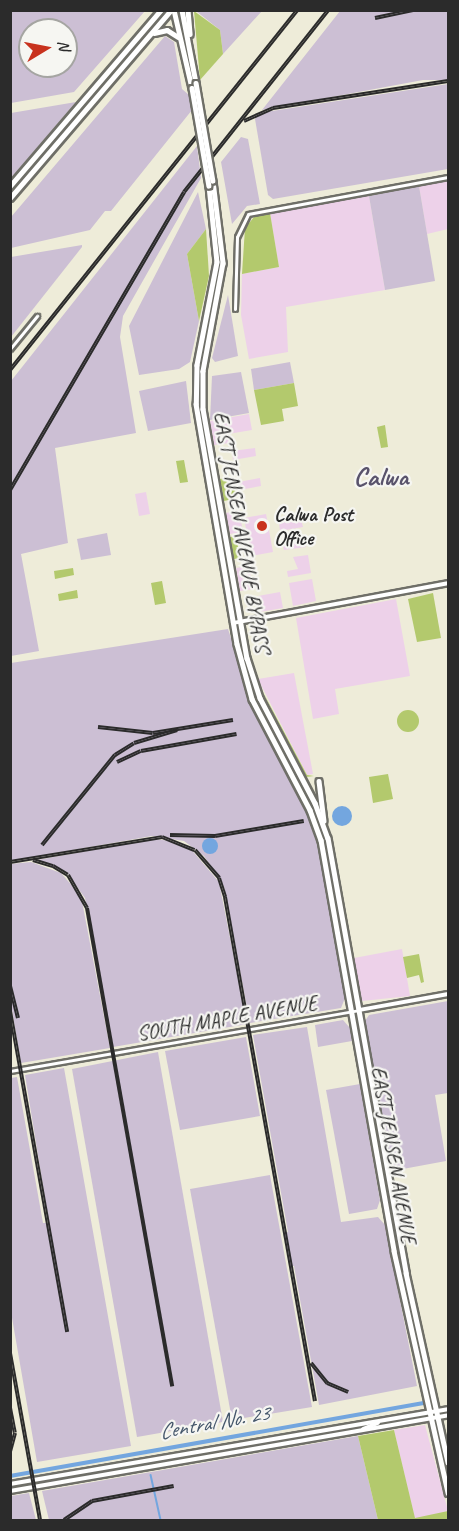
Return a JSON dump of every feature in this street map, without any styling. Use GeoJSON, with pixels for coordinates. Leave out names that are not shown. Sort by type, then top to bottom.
{"type":"FeatureCollection","features":[{"type":"Feature","properties":{"kind":"main road"},"geometry":{"type":"LineString","coordinates":[[10,186],[159,10]]}},
{"type":"Feature","properties":{"kind":"main road"},"geometry":{"type":"LineString","coordinates":[[10,198],[172,10]]}},
{"type":"Feature","properties":{"kind":"main road"},"geometry":{"type":"LineString","coordinates":[[172,10],[192,88],[218,225]]}},
{"type":"Feature","properties":{"kind":"main road"},"geometry":{"type":"LineString","coordinates":[[182,10],[213,181],[218,225]]}},
{"type":"Feature","properties":{"kind":"main road"},"geometry":{"type":"LineString","coordinates":[[188,10],[193,67]]}},
{"type":"Feature","properties":{"kind":"main road"},"geometry":{"type":"LineString","coordinates":[[151,34],[171,30],[181,41]]}},
{"type":"Feature","properties":{"kind":"main road","name":"EAST JENSEN AVENUE BYPASS"},"geometry":{"type":"LineString","coordinates":[[218,225],[222,272],[203,371],[203,409],[240,621],[256,690],[325,829]]}},
{"type":"Feature","properties":{"kind":"main road","name":"EAST JENSEN AVENUE BYPASS"},"geometry":{"type":"LineString","coordinates":[[218,225],[215,279],[197,365],[196,404],[233,623],[249,692],[315,821]]}},
{"type":"Feature","properties":{"kind":"main road"},"geometry":{"type":"LineString","coordinates":[[233,623],[448,583]]}},
{"type":"Feature","properties":{"kind":"main road"},"geometry":{"type":"LineString","coordinates":[[319,781],[325,829]]}},
{"type":"Feature","properties":{"kind":"main road","name":"EAST JENSEN AVENUE"},"geometry":{"type":"LineString","coordinates":[[315,821],[352,1011],[394,1251],[448,1493]]}},
{"type":"Feature","properties":{"kind":"main road","name":"EAST JENSEN AVENUE"},"geometry":{"type":"LineString","coordinates":[[325,829],[406,1273],[448,1462]]}},
{"type":"Feature","properties":{"kind":"main road","name":"SOUTH MAPLE AVENUE"},"geometry":{"type":"LineString","coordinates":[[359,1010],[448,994]]}},
{"type":"Feature","properties":{"kind":"main road"},"geometry":{"type":"LineString","coordinates":[[438,1414],[448,1409]]}},
{"type":"Feature","properties":{"kind":"main road"},"geometry":{"type":"LineString","coordinates":[[10,1491],[363,1430],[431,1415]]}},
{"type":"Feature","properties":{"kind":"main road"},"geometry":{"type":"LineString","coordinates":[[10,1484],[393,1419],[448,1415]]}},
{"type":"Feature","properties":{"kind":"main road"},"geometry":{"type":"LineString","coordinates":[[363,1430],[393,1419]]}},
{"type":"Feature","properties":{"kind":"street"},"geometry":{"type":"LineString","coordinates":[[235,309],[237,237],[241,222],[248,214],[448,177]]}},
{"type":"Feature","properties":{"kind":"street"},"geometry":{"type":"LineString","coordinates":[[10,349],[37,316]]}},
{"type":"Feature","properties":{"kind":"street","name":"SOUTH MAPLE AVENUE"},"geometry":{"type":"LineString","coordinates":[[10,1071],[359,1010]]}},
{"type":"Feature","properties":{"kind":"shaded area"},"geometry":{"type":"Polygon","coordinates":[[[11,10],[145,10],[145,11],[74,92],[11,103],[11,10]]]}},
{"type":"Feature","properties":{"kind":"shaded area"},"geometry":{"type":"Polygon","coordinates":[[[196,11],[262,11],[223,54],[220,30],[196,11]]]}},
{"type":"Feature","properties":{"kind":"shaded area"},"geometry":{"type":"Polygon","coordinates":[[[340,11],[448,11],[448,80],[423,80],[262,110],[340,11]]]}},
{"type":"Feature","properties":{"kind":"shaded area"},"geometry":{"type":"Polygon","coordinates":[[[165,36],[174,42],[182,89],[189,95],[192,110],[111,211],[105,211],[90,230],[11,248],[11,217],[165,36]]]}},
{"type":"Feature","properties":{"kind":"shaded area"},"geometry":{"type":"Polygon","coordinates":[[[448,84],[448,169],[273,199],[268,195],[255,119],[259,113],[448,84]]]}},
{"type":"Feature","properties":{"kind":"shaded area"},"geometry":{"type":"Polygon","coordinates":[[[76,102],[11,178],[11,113],[76,102]]]}},
{"type":"Feature","properties":{"kind":"shaded area"},"geometry":{"type":"Polygon","coordinates":[[[241,137],[248,139],[260,204],[247,206],[232,224],[221,162],[241,137]]]}},
{"type":"Feature","properties":{"kind":"shaded area"},"geometry":{"type":"Polygon","coordinates":[[[197,146],[201,178],[123,316],[120,337],[136,433],[55,448],[68,543],[21,554],[39,651],[11,656],[11,381],[197,146]]]}},
{"type":"Feature","properties":{"kind":"shaded area"},"geometry":{"type":"Polygon","coordinates":[[[448,181],[448,229],[427,234],[419,186],[448,181]]]}},
{"type":"Feature","properties":{"kind":"shaded area"},"geometry":{"type":"Polygon","coordinates":[[[419,186],[435,281],[385,290],[369,196],[419,186]]]}},
{"type":"Feature","properties":{"kind":"shaded area"},"geometry":{"type":"Polygon","coordinates":[[[198,192],[206,229],[187,254],[199,321],[190,362],[179,369],[139,375],[129,326],[198,192]]]}},
{"type":"Feature","properties":{"kind":"shaded area"},"geometry":{"type":"Polygon","coordinates":[[[369,196],[385,290],[286,307],[288,352],[249,359],[241,315],[242,274],[279,267],[270,213],[369,196]]]}},
{"type":"Feature","properties":{"kind":"shaded area"},"geometry":{"type":"Polygon","coordinates":[[[82,245],[82,247],[11,337],[11,257],[82,245]]]}},
{"type":"Feature","properties":{"kind":"shaded area"},"geometry":{"type":"Polygon","coordinates":[[[228,295],[238,356],[215,362],[212,358],[228,295]]]}},
{"type":"Feature","properties":{"kind":"shaded area"},"geometry":{"type":"Polygon","coordinates":[[[290,362],[294,383],[254,390],[251,369],[290,362]]]}},
{"type":"Feature","properties":{"kind":"shaded area"},"geometry":{"type":"Polygon","coordinates":[[[241,372],[249,413],[210,420],[212,376],[241,372]]]}},
{"type":"Feature","properties":{"kind":"shaded area"},"geometry":{"type":"Polygon","coordinates":[[[186,381],[191,423],[148,431],[139,391],[186,381]]]}},
{"type":"Feature","properties":{"kind":"shaded area"},"geometry":{"type":"Polygon","coordinates":[[[249,414],[252,430],[228,434],[229,443],[214,445],[210,421],[249,414]]]}},
{"type":"Feature","properties":{"kind":"shaded area"},"geometry":{"type":"Polygon","coordinates":[[[255,448],[256,456],[233,460],[232,451],[255,448]]]}},
{"type":"Feature","properties":{"kind":"shaded area"},"geometry":{"type":"Polygon","coordinates":[[[260,478],[261,486],[239,490],[238,482],[260,478]]]}},
{"type":"Feature","properties":{"kind":"shaded area"},"geometry":{"type":"Polygon","coordinates":[[[146,492],[150,514],[139,516],[135,494],[146,492]]]}},
{"type":"Feature","properties":{"kind":"shaded area"},"geometry":{"type":"Polygon","coordinates":[[[239,510],[243,532],[230,534],[226,513],[239,510]]]}},
{"type":"Feature","properties":{"kind":"shaded area"},"geometry":{"type":"Polygon","coordinates":[[[266,514],[273,552],[251,556],[244,518],[266,514]]]}},
{"type":"Feature","properties":{"kind":"shaded area"},"geometry":{"type":"Polygon","coordinates":[[[301,519],[303,527],[280,531],[279,523],[301,519]]]}},
{"type":"Feature","properties":{"kind":"shaded area"},"geometry":{"type":"Polygon","coordinates":[[[107,533],[111,555],[81,560],[77,539],[107,533]]]}},
{"type":"Feature","properties":{"kind":"shaded area"},"geometry":{"type":"Polygon","coordinates":[[[305,538],[306,547],[284,550],[282,542],[305,538]]]}},
{"type":"Feature","properties":{"kind":"shaded area"},"geometry":{"type":"Polygon","coordinates":[[[308,555],[311,573],[288,577],[287,571],[298,569],[293,557],[308,555]]]}},
{"type":"Feature","properties":{"kind":"shaded area"},"geometry":{"type":"Polygon","coordinates":[[[249,566],[253,589],[240,591],[236,568],[249,566]]]}},
{"type":"Feature","properties":{"kind":"shaded area"},"geometry":{"type":"Polygon","coordinates":[[[312,579],[316,601],[293,606],[289,583],[312,579]]]}},
{"type":"Feature","properties":{"kind":"shaded area"},"geometry":{"type":"Polygon","coordinates":[[[280,592],[283,608],[260,612],[258,596],[280,592]]]}},
{"type":"Feature","properties":{"kind":"shaded area"},"geometry":{"type":"Polygon","coordinates":[[[396,599],[410,676],[335,689],[339,714],[313,719],[296,618],[396,599]]]}},
{"type":"Feature","properties":{"kind":"shaded area"},"geometry":{"type":"Polygon","coordinates":[[[228,629],[256,714],[305,806],[316,837],[345,998],[341,1008],[250,1023],[224,887],[204,856],[184,841],[152,836],[11,861],[11,663],[228,629]]]}},
{"type":"Feature","properties":{"kind":"shaded area"},"geometry":{"type":"Polygon","coordinates":[[[294,673],[313,774],[307,775],[258,679],[294,673]]]}},
{"type":"Feature","properties":{"kind":"shaded area"},"geometry":{"type":"Polygon","coordinates":[[[154,839],[171,841],[190,848],[219,882],[247,1024],[113,1047],[85,898],[67,873],[37,860],[154,839]]]}},
{"type":"Feature","properties":{"kind":"shaded area"},"geometry":{"type":"Polygon","coordinates":[[[31,862],[61,873],[81,896],[110,1048],[21,1063],[11,1004],[10,864],[31,862]]]}},
{"type":"Feature","properties":{"kind":"shaded area"},"geometry":{"type":"Polygon","coordinates":[[[402,949],[410,996],[362,1001],[354,958],[402,949]]]}},
{"type":"Feature","properties":{"kind":"shaded area"},"geometry":{"type":"Polygon","coordinates":[[[448,1001],[448,1093],[435,1095],[446,1161],[392,1171],[365,1021],[369,1015],[448,1001]]]}},
{"type":"Feature","properties":{"kind":"shaded area"},"geometry":{"type":"Polygon","coordinates":[[[343,1020],[350,1028],[352,1041],[318,1047],[315,1025],[343,1020]]]}},
{"type":"Feature","properties":{"kind":"shaded area"},"geometry":{"type":"Polygon","coordinates":[[[307,1027],[341,1222],[378,1217],[385,1225],[417,1386],[319,1405],[294,1266],[290,1266],[284,1233],[288,1232],[253,1035],[307,1027]]]}},
{"type":"Feature","properties":{"kind":"shaded area"},"geometry":{"type":"Polygon","coordinates":[[[246,1037],[260,1116],[180,1130],[165,1051],[246,1037]]]}},
{"type":"Feature","properties":{"kind":"shaded area"},"geometry":{"type":"Polygon","coordinates":[[[158,1052],[223,1422],[137,1437],[72,1069],[158,1052]]]}},
{"type":"Feature","properties":{"kind":"shaded area"},"geometry":{"type":"Polygon","coordinates":[[[64,1068],[131,1446],[37,1462],[11,1312],[11,1078],[17,1077],[43,1223],[49,1223],[25,1075],[64,1068]]]}},
{"type":"Feature","properties":{"kind":"shaded area"},"geometry":{"type":"Polygon","coordinates":[[[360,1084],[380,1200],[377,1209],[349,1214],[326,1090],[360,1084]]]}},
{"type":"Feature","properties":{"kind":"shaded area"},"geometry":{"type":"Polygon","coordinates":[[[270,1175],[312,1407],[232,1420],[190,1189],[270,1175]]]}},
{"type":"Feature","properties":{"kind":"shaded area"},"geometry":{"type":"Polygon","coordinates":[[[425,1425],[448,1511],[415,1519],[394,1430],[425,1425]]]}},
{"type":"Feature","properties":{"kind":"shaded area"},"geometry":{"type":"Polygon","coordinates":[[[358,1436],[378,1520],[49,1520],[42,1491],[358,1436]]]}},
{"type":"Feature","properties":{"kind":"shaded area"},"geometry":{"type":"Polygon","coordinates":[[[29,1493],[36,1520],[11,1520],[11,1496],[29,1493]]]}},
{"type":"Feature","properties":{"kind":"green space"},"geometry":{"type":"Polygon","coordinates":[[[194,11],[220,30],[223,54],[200,80],[194,11]]]}},
{"type":"Feature","properties":{"kind":"green space"},"geometry":{"type":"Polygon","coordinates":[[[270,213],[279,267],[242,274],[245,228],[254,217],[270,213]]]}},
{"type":"Feature","properties":{"kind":"green space"},"geometry":{"type":"Polygon","coordinates":[[[206,229],[209,276],[199,321],[187,254],[206,229]]]}},
{"type":"Feature","properties":{"kind":"green space"},"geometry":{"type":"Polygon","coordinates":[[[294,383],[298,406],[282,409],[284,421],[261,425],[254,390],[294,383]]]}},
{"type":"Feature","properties":{"kind":"green space"},"geometry":{"type":"Polygon","coordinates":[[[385,425],[388,447],[381,448],[377,427],[385,425]]]}},
{"type":"Feature","properties":{"kind":"green space"},"geometry":{"type":"Polygon","coordinates":[[[184,460],[188,482],[180,483],[176,461],[184,460]]]}},
{"type":"Feature","properties":{"kind":"green space"},"geometry":{"type":"Polygon","coordinates":[[[233,477],[237,498],[224,501],[220,479],[233,477]]]}},
{"type":"Feature","properties":{"kind":"green space"},"geometry":{"type":"Polygon","coordinates":[[[236,536],[240,558],[234,559],[230,537],[236,536]]]}},
{"type":"Feature","properties":{"kind":"green space"},"geometry":{"type":"Polygon","coordinates":[[[73,568],[74,575],[55,579],[54,571],[73,568]]]}},
{"type":"Feature","properties":{"kind":"green space"},"geometry":{"type":"Polygon","coordinates":[[[162,581],[166,603],[155,605],[151,583],[162,581]]]}},
{"type":"Feature","properties":{"kind":"green space"},"geometry":{"type":"Polygon","coordinates":[[[77,590],[78,598],[59,601],[58,594],[77,590]]]}},
{"type":"Feature","properties":{"kind":"green space"},"geometry":{"type":"Polygon","coordinates":[[[433,593],[441,638],[417,642],[408,599],[433,593]]]}},
{"type":"Feature","properties":{"kind":"green space"},"geometry":{"type":"Polygon","coordinates":[[[256,679],[307,775],[314,776],[306,777],[256,679]]]}},
{"type":"Feature","properties":{"kind":"green space"},"geometry":{"type":"Polygon","coordinates":[[[408,710],[416,713],[419,721],[416,729],[408,732],[400,729],[397,721],[400,713],[408,710]]]}},
{"type":"Feature","properties":{"kind":"green space"},"geometry":{"type":"Polygon","coordinates":[[[388,774],[393,799],[373,803],[369,777],[388,774]]]}},
{"type":"Feature","properties":{"kind":"green space"},"geometry":{"type":"Polygon","coordinates":[[[419,954],[424,982],[421,983],[419,975],[407,978],[403,957],[419,954]]]}},
{"type":"Feature","properties":{"kind":"green space"},"geometry":{"type":"Polygon","coordinates":[[[394,1430],[415,1518],[448,1511],[448,1520],[378,1520],[358,1436],[394,1430]]]}},
{"type":"Feature","properties":{"kind":"water"},"geometry":{"type":"Polygon","coordinates":[[[342,806],[349,809],[352,816],[349,823],[342,826],[335,823],[332,816],[335,809],[342,806]]]}},
{"type":"Feature","properties":{"kind":"water"},"geometry":{"type":"Polygon","coordinates":[[[210,838],[218,846],[210,854],[202,846],[210,838]]]}},
{"type":"Feature","properties":{"kind":"waterway","name":"Central No. 23"},"geometry":{"type":"LineString","coordinates":[[10,1476],[424,1403]]}},
{"type":"Feature","properties":{"kind":"waterway"},"geometry":{"type":"LineString","coordinates":[[151,1475],[161,1520]]}},
{"type":"Feature","properties":{"kind":"railway"},"geometry":{"type":"LineString","coordinates":[[10,370],[297,10]]}},
{"type":"Feature","properties":{"kind":"railway"},"geometry":{"type":"LineString","coordinates":[[10,490],[184,192],[328,10]]}},
{"type":"Feature","properties":{"kind":"railway"},"geometry":{"type":"LineString","coordinates":[[375,18],[414,10]]}},
{"type":"Feature","properties":{"kind":"railway"},"geometry":{"type":"LineString","coordinates":[[244,121],[273,108],[448,81]]}},
{"type":"Feature","properties":{"kind":"railway"},"geometry":{"type":"LineString","coordinates":[[98,727],[153,733],[233,720]]}},
{"type":"Feature","properties":{"kind":"railway"},"geometry":{"type":"LineString","coordinates":[[42,845],[115,755],[134,743],[177,730]]}},
{"type":"Feature","properties":{"kind":"railway"},"geometry":{"type":"LineString","coordinates":[[117,762],[141,751],[236,734]]}},
{"type":"Feature","properties":{"kind":"railway"},"geometry":{"type":"LineString","coordinates":[[170,835],[215,836],[304,821]]}},
{"type":"Feature","properties":{"kind":"railway"},"geometry":{"type":"LineString","coordinates":[[10,862],[162,837],[195,850],[219,878],[225,897],[315,1401]]}},
{"type":"Feature","properties":{"kind":"railway"},"geometry":{"type":"LineString","coordinates":[[33,860],[53,866],[68,875],[87,908],[172,1387]]}},
{"type":"Feature","properties":{"kind":"railway"},"geometry":{"type":"LineString","coordinates":[[10,986],[18,1018]]}},
{"type":"Feature","properties":{"kind":"railway"},"geometry":{"type":"LineString","coordinates":[[10,1011],[67,1332]]}},
{"type":"Feature","properties":{"kind":"railway"},"geometry":{"type":"LineString","coordinates":[[10,1353],[40,1520]]}},
{"type":"Feature","properties":{"kind":"railway"},"geometry":{"type":"LineString","coordinates":[[311,1363],[327,1383],[348,1392]]}},
{"type":"Feature","properties":{"kind":"railway"},"geometry":{"type":"LineString","coordinates":[[10,1408],[15,1433],[10,1452]]}},
{"type":"Feature","properties":{"kind":"railway"},"geometry":{"type":"LineString","coordinates":[[64,1520],[92,1501],[174,1486]]}},
{"type":"Feature","properties":{"kind":"place","name":"Calwa Post Office"},"geometry":{"type":"Point","coordinates":[262,526]}},
{"type":"Feature","properties":{"kind":"district","name":"Calwa"},"geometry":{"type":"Point","coordinates":[381,477]}}]}
